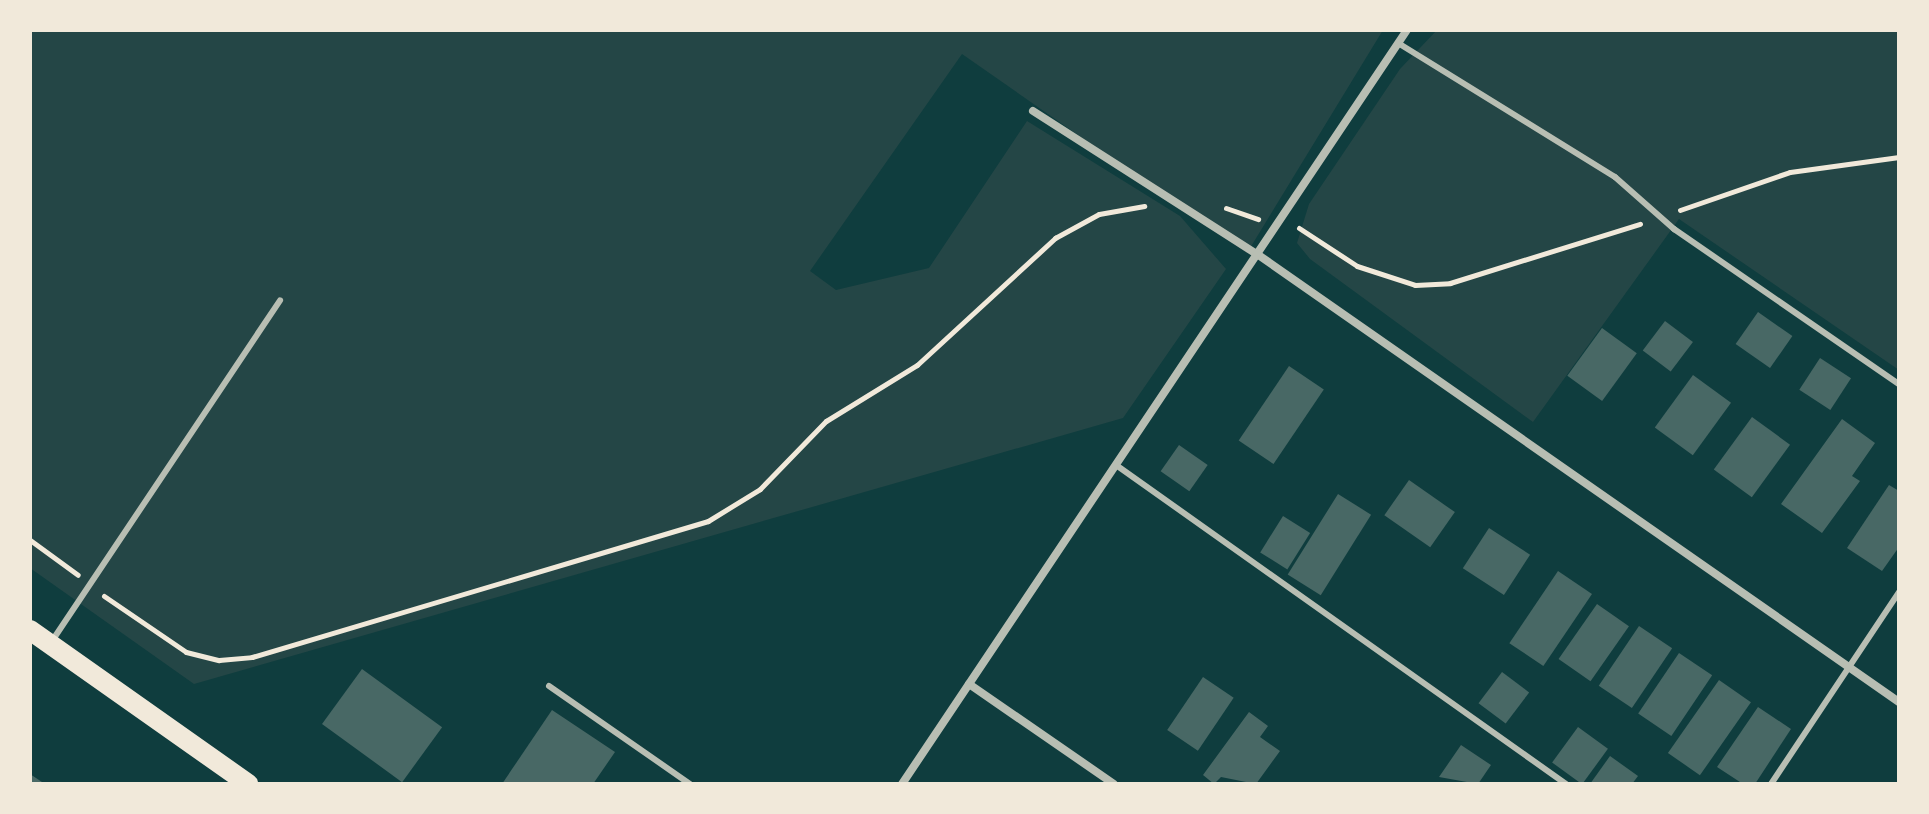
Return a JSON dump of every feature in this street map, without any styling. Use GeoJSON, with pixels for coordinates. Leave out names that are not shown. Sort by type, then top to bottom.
{"type":"FeatureCollection","features":[{"type":"Feature","properties":{"kind":"main road"},"geometry":{"type":"LineString","coordinates":[[30,630],[248,784]]}},
{"type":"Feature","properties":{"kind":"street"},"geometry":{"type":"LineString","coordinates":[[902,784],[1407,30]]}},
{"type":"Feature","properties":{"kind":"street"},"geometry":{"type":"LineString","coordinates":[[1033,111],[1257,254],[1899,702]]}},
{"type":"Feature","properties":{"kind":"street"},"geometry":{"type":"LineString","coordinates":[[969,684],[1114,784]]}},
{"type":"Feature","properties":{"kind":"lane"},"geometry":{"type":"LineString","coordinates":[[1398,43],[1615,177],[1661,217],[1899,384]]}},
{"type":"Feature","properties":{"kind":"lane"},"geometry":{"type":"LineString","coordinates":[[50,644],[280,300]]}},
{"type":"Feature","properties":{"kind":"lane"},"geometry":{"type":"LineString","coordinates":[[1116,465],[1566,784]]}},
{"type":"Feature","properties":{"kind":"lane"},"geometry":{"type":"LineString","coordinates":[[1771,784],[1899,592]]}},
{"type":"Feature","properties":{"kind":"lane"},"geometry":{"type":"LineString","coordinates":[[549,686],[690,784]]}},
{"type":"Feature","properties":{"kind":"path"},"geometry":{"type":"LineString","coordinates":[[1305,229],[1357,266],[1415,285],[1450,283],[1661,217],[1790,172],[1899,157]]}},
{"type":"Feature","properties":{"kind":"path"},"geometry":{"type":"LineString","coordinates":[[30,540],[90,584],[139,626],[186,652],[219,660],[252,657],[708,521],[760,489],[826,421],[917,365],[1074,224],[1126,207],[1176,205],[1252,218]]}},
{"type":"Feature","properties":{"kind":"shaded area"},"geometry":{"type":"Polygon","coordinates":[[[30,30],[1383,30],[1247,253],[962,54],[810,271],[836,290],[929,268],[1027,121],[1180,216],[1226,269],[1123,418],[194,684],[30,568],[30,30]]]}},
{"type":"Feature","properties":{"kind":"shaded area"},"geometry":{"type":"Polygon","coordinates":[[[1437,30],[1899,30],[1899,370],[1679,219],[1533,422],[1310,259],[1297,243],[1309,204],[1400,69],[1437,30]]]}},
{"type":"Feature","properties":{"kind":"building"},"geometry":{"type":"Polygon","coordinates":[[[1758,312],[1792,336],[1770,368],[1736,344],[1758,312]]]}},
{"type":"Feature","properties":{"kind":"building"},"geometry":{"type":"Polygon","coordinates":[[[1665,321],[1693,342],[1671,372],[1643,351],[1665,321]]]}},
{"type":"Feature","properties":{"kind":"building"},"geometry":{"type":"Polygon","coordinates":[[[1602,328],[1637,353],[1602,401],[1567,376],[1602,328]]]}},
{"type":"Feature","properties":{"kind":"building"},"geometry":{"type":"Polygon","coordinates":[[[1820,358],[1851,378],[1830,410],[1799,390],[1820,358]]]}},
{"type":"Feature","properties":{"kind":"building"},"geometry":{"type":"Polygon","coordinates":[[[1289,366],[1324,389],[1273,464],[1239,441],[1289,366]]]}},
{"type":"Feature","properties":{"kind":"building"},"geometry":{"type":"Polygon","coordinates":[[[1693,375],[1731,403],[1693,455],[1655,428],[1693,375]]]}},
{"type":"Feature","properties":{"kind":"building"},"geometry":{"type":"Polygon","coordinates":[[[1752,417],[1790,445],[1752,497],[1714,470],[1752,417]]]}},
{"type":"Feature","properties":{"kind":"building"},"geometry":{"type":"Polygon","coordinates":[[[1842,419],[1875,443],[1852,476],[1860,481],[1822,533],[1781,504],[1842,419]]]}},
{"type":"Feature","properties":{"kind":"building"},"geometry":{"type":"Polygon","coordinates":[[[1179,445],[1208,465],[1189,491],[1161,471],[1179,445]]]}},
{"type":"Feature","properties":{"kind":"building"},"geometry":{"type":"Polygon","coordinates":[[[1409,480],[1455,512],[1430,547],[1384,515],[1409,480]]]}},
{"type":"Feature","properties":{"kind":"building"},"geometry":{"type":"Polygon","coordinates":[[[1889,485],[1899,491],[1899,547],[1882,571],[1847,548],[1889,485]]]}},
{"type":"Feature","properties":{"kind":"building"},"geometry":{"type":"Polygon","coordinates":[[[1338,494],[1371,515],[1321,595],[1288,575],[1338,494]]]}},
{"type":"Feature","properties":{"kind":"building"},"geometry":{"type":"Polygon","coordinates":[[[1283,516],[1310,533],[1287,569],[1260,552],[1283,516]]]}},
{"type":"Feature","properties":{"kind":"building"},"geometry":{"type":"Polygon","coordinates":[[[1489,528],[1530,555],[1504,595],[1463,568],[1489,528]]]}},
{"type":"Feature","properties":{"kind":"building"},"geometry":{"type":"Polygon","coordinates":[[[1558,571],[1592,594],[1543,666],[1509,643],[1558,571]]]}},
{"type":"Feature","properties":{"kind":"building"},"geometry":{"type":"Polygon","coordinates":[[[1597,604],[1629,626],[1591,681],[1559,659],[1597,604]]]}},
{"type":"Feature","properties":{"kind":"building"},"geometry":{"type":"Polygon","coordinates":[[[1639,626],[1672,648],[1632,708],[1599,686],[1639,626]]]}},
{"type":"Feature","properties":{"kind":"building"},"geometry":{"type":"Polygon","coordinates":[[[1679,653],[1712,675],[1671,736],[1638,714],[1679,653]]]}},
{"type":"Feature","properties":{"kind":"building"},"geometry":{"type":"Polygon","coordinates":[[[362,669],[442,727],[402,782],[322,724],[362,669]]]}},
{"type":"Feature","properties":{"kind":"building"},"geometry":{"type":"Polygon","coordinates":[[[1502,672],[1529,692],[1506,724],[1479,703],[1502,672]]]}},
{"type":"Feature","properties":{"kind":"building"},"geometry":{"type":"Polygon","coordinates":[[[1203,677],[1234,698],[1198,751],[1167,730],[1203,677]]]}},
{"type":"Feature","properties":{"kind":"building"},"geometry":{"type":"Polygon","coordinates":[[[1719,680],[1751,702],[1700,775],[1668,753],[1719,680]]]}},
{"type":"Feature","properties":{"kind":"building"},"geometry":{"type":"Polygon","coordinates":[[[1758,707],[1791,729],[1755,784],[1743,784],[1717,767],[1758,707]]]}},
{"type":"Feature","properties":{"kind":"building"},"geometry":{"type":"Polygon","coordinates":[[[552,710],[615,752],[593,784],[502,784],[552,710]]]}},
{"type":"Feature","properties":{"kind":"building"},"geometry":{"type":"Polygon","coordinates":[[[1249,712],[1268,726],[1260,737],[1280,751],[1256,784],[1221,777],[1214,784],[1203,775],[1249,712]]]}},
{"type":"Feature","properties":{"kind":"building"},"geometry":{"type":"Polygon","coordinates":[[[1578,727],[1608,749],[1582,784],[1552,763],[1578,727]]]}},
{"type":"Feature","properties":{"kind":"building"},"geometry":{"type":"Polygon","coordinates":[[[1461,745],[1491,765],[1478,784],[1439,777],[1461,745]]]}},
{"type":"Feature","properties":{"kind":"building"},"geometry":{"type":"Polygon","coordinates":[[[1610,756],[1638,776],[1632,784],[1590,784],[1610,756]]]}},
{"type":"Feature","properties":{"kind":"building"},"geometry":{"type":"Polygon","coordinates":[[[30,774],[45,784],[30,784],[30,774]]]}}]}
